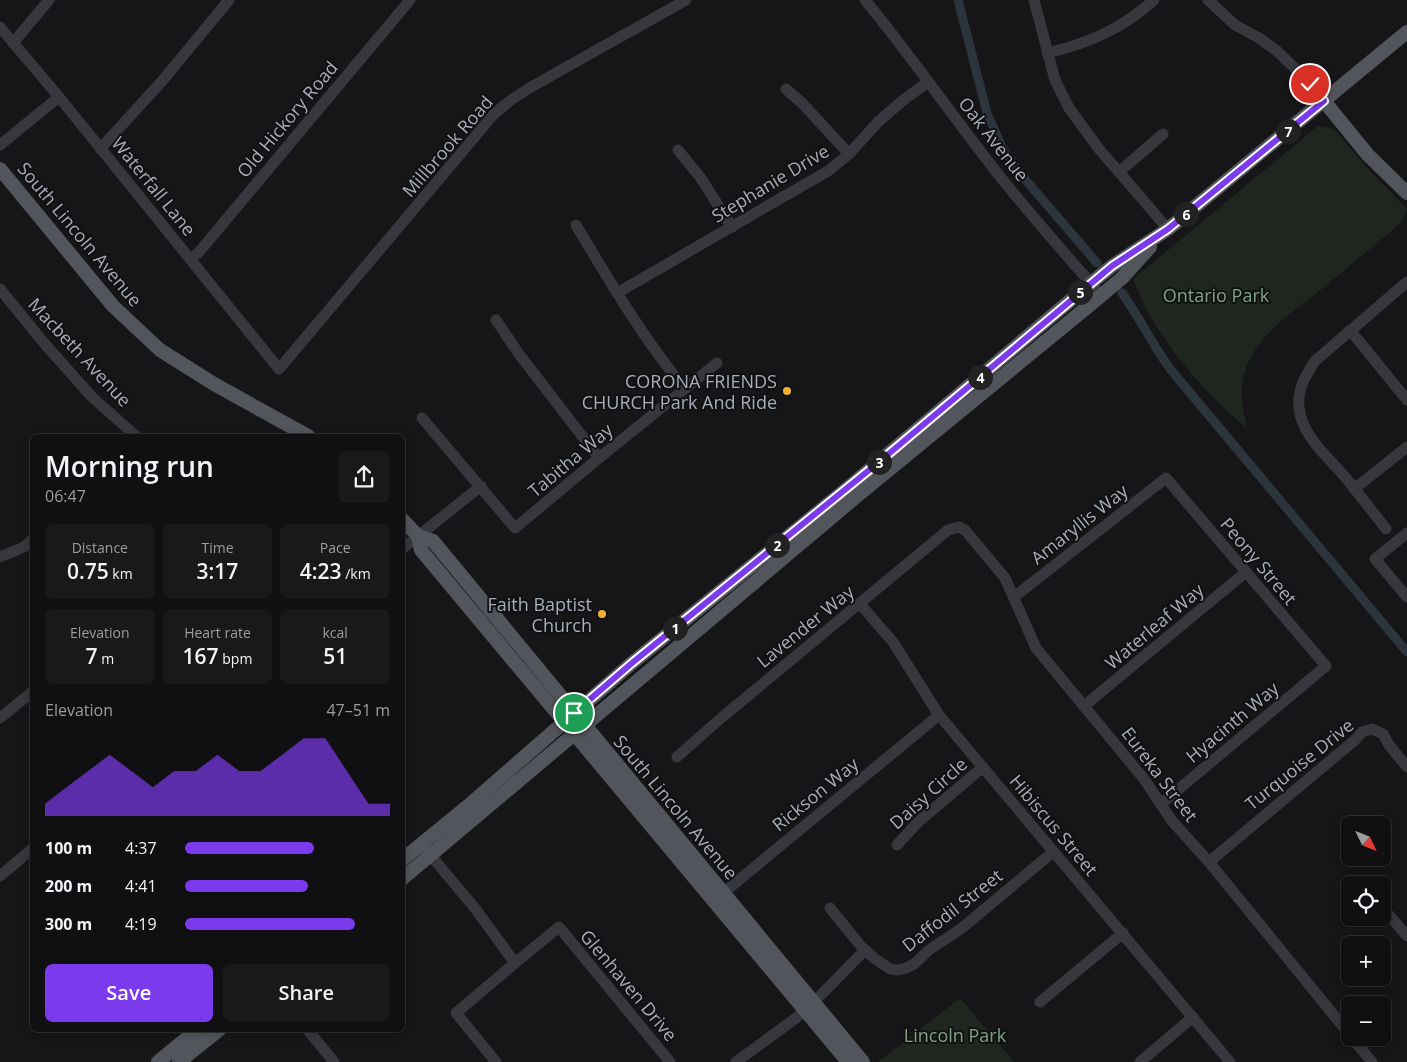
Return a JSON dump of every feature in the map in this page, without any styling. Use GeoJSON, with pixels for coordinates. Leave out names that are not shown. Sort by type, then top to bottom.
{"type":"FeatureCollection","features":[{"type":"Feature","properties":{"kind":"main road"},"geometry":{"type":"LineString","coordinates":[[405,858],[468,806],[632,663],[857,480],[1091,283],[1112,266],[1168,229],[1407,32]]}},
{"type":"Feature","properties":{"kind":"main road"},"geometry":{"type":"LineString","coordinates":[[1324,101],[1368,154],[1407,193]]}},
{"type":"Feature","properties":{"kind":"main road","name":"South Lincoln Avenue"},"geometry":{"type":"LineString","coordinates":[[0,168],[114,306],[160,350],[214,384],[304,434]]}},
{"type":"Feature","properties":{"kind":"main road"},"geometry":{"type":"LineString","coordinates":[[405,877],[857,496],[1122,278],[1168,229]]}},
{"type":"Feature","properties":{"kind":"main road","name":"South Lincoln Avenue"},"geometry":{"type":"LineString","coordinates":[[405,522],[418,536],[421,550],[580,730],[809,1006],[863,1062]]}},
{"type":"Feature","properties":{"kind":"main road","name":"South Lincoln Avenue"},"geometry":{"type":"LineString","coordinates":[[809,1006],[848,1062]]}},
{"type":"Feature","properties":{"kind":"main road"},"geometry":{"type":"LineString","coordinates":[[158,1062],[194,1032]]}},
{"type":"Feature","properties":{"kind":"main road"},"geometry":{"type":"LineString","coordinates":[[179,1062],[216,1032]]}},
{"type":"Feature","properties":{"kind":"street"},"geometry":{"type":"LineString","coordinates":[[13,43],[48,0]]}},
{"type":"Feature","properties":{"kind":"street"},"geometry":{"type":"LineString","coordinates":[[100,149],[163,80],[229,0]]}},
{"type":"Feature","properties":{"kind":"street","name":"Old Hickory Road"},"geometry":{"type":"LineString","coordinates":[[191,259],[199,252],[410,0]]}},
{"type":"Feature","properties":{"kind":"street","name":"Millbrook Road"},"geometry":{"type":"LineString","coordinates":[[280,369],[494,114],[532,87],[686,0]]}},
{"type":"Feature","properties":{"kind":"street","name":"Oak Avenue"},"geometry":{"type":"LineString","coordinates":[[865,0],[891,31],[1002,179],[1101,295]]}},
{"type":"Feature","properties":{"kind":"street"},"geometry":{"type":"LineString","coordinates":[[1034,0],[1055,80],[1069,108],[1099,149],[1168,229]]}},
{"type":"Feature","properties":{"kind":"street"},"geometry":{"type":"LineString","coordinates":[[1047,53],[1088,42],[1103,35],[1154,0]]}},
{"type":"Feature","properties":{"kind":"street"},"geometry":{"type":"LineString","coordinates":[[1208,0],[1235,25],[1259,38],[1276,51],[1313,86],[1324,101]]}},
{"type":"Feature","properties":{"kind":"street","name":"Waterfall Lane"},"geometry":{"type":"LineString","coordinates":[[0,27],[280,369]]}},
{"type":"Feature","properties":{"kind":"street","name":"Stephanie Drive"},"geometry":{"type":"LineString","coordinates":[[617,294],[828,171],[849,154],[878,122],[928,82]]}},
{"type":"Feature","properties":{"kind":"street"},"geometry":{"type":"LineString","coordinates":[[786,89],[802,103],[849,154]]}},
{"type":"Feature","properties":{"kind":"street"},"geometry":{"type":"LineString","coordinates":[[0,145],[59,97]]}},
{"type":"Feature","properties":{"kind":"street"},"geometry":{"type":"LineString","coordinates":[[1119,172],[1163,134]]}},
{"type":"Feature","properties":{"kind":"street"},"geometry":{"type":"LineString","coordinates":[[678,150],[700,177],[732,227]]}},
{"type":"Feature","properties":{"kind":"street"},"geometry":{"type":"LineString","coordinates":[[576,225],[617,294],[662,361],[685,389]]}},
{"type":"Feature","properties":{"kind":"street"},"geometry":{"type":"LineString","coordinates":[[1386,528],[1311,436],[1304,425],[1298,407],[1304,377],[1315,361],[1407,282]]}},
{"type":"Feature","properties":{"kind":"street","name":"Macbeth Avenue"},"geometry":{"type":"LineString","coordinates":[[0,289],[44,343],[92,397],[134,434]]}},
{"type":"Feature","properties":{"kind":"street"},"geometry":{"type":"LineString","coordinates":[[496,320],[519,354],[599,458]]}},
{"type":"Feature","properties":{"kind":"street"},"geometry":{"type":"LineString","coordinates":[[1350,330],[1407,400]]}},
{"type":"Feature","properties":{"kind":"street","name":"Tabitha Way"},"geometry":{"type":"LineString","coordinates":[[481,486],[515,528],[717,363]]}},
{"type":"Feature","properties":{"kind":"street"},"geometry":{"type":"LineString","coordinates":[[405,547],[481,486],[422,418]]}},
{"type":"Feature","properties":{"kind":"street"},"geometry":{"type":"LineString","coordinates":[[1354,489],[1407,447]]}},
{"type":"Feature","properties":{"kind":"street","name":"Peony Street"},"geometry":{"type":"LineString","coordinates":[[1166,478],[1326,666]]}},
{"type":"Feature","properties":{"kind":"street","name":"Amaryllis Way"},"geometry":{"type":"LineString","coordinates":[[1014,597],[1166,478]]}},
{"type":"Feature","properties":{"kind":"street","name":"Eureka Street"},"geometry":{"type":"LineString","coordinates":[[959,527],[965,530],[1004,578],[1036,648],[1144,779],[1172,821],[1341,1024]]}},
{"type":"Feature","properties":{"kind":"street","name":"Lavender Way"},"geometry":{"type":"LineString","coordinates":[[677,757],[720,719],[948,530],[959,527]]}},
{"type":"Feature","properties":{"kind":"street"},"geometry":{"type":"LineString","coordinates":[[1407,533],[1376,559],[1407,597]]}},
{"type":"Feature","properties":{"kind":"street"},"geometry":{"type":"LineString","coordinates":[[0,557],[30,542]]}},
{"type":"Feature","properties":{"kind":"street","name":"Waterleaf Way"},"geometry":{"type":"LineString","coordinates":[[1084,706],[1246,572]]}},
{"type":"Feature","properties":{"kind":"street","name":"Hibiscus Street"},"geometry":{"type":"LineString","coordinates":[[860,604],[893,642],[939,715],[1230,1062]]}},
{"type":"Feature","properties":{"kind":"street","name":"Hyacinth Way"},"geometry":{"type":"LineString","coordinates":[[1161,804],[1326,666]]}},
{"type":"Feature","properties":{"kind":"street"},"geometry":{"type":"LineString","coordinates":[[0,718],[30,694]]}},
{"type":"Feature","properties":{"kind":"street","name":"Rickson Way"},"geometry":{"type":"LineString","coordinates":[[718,897],[939,715]]}},
{"type":"Feature","properties":{"kind":"street","name":"Turquoise Drive"},"geometry":{"type":"LineString","coordinates":[[1208,862],[1355,740],[1362,732],[1372,729],[1383,734],[1389,745],[1407,767]]}},
{"type":"Feature","properties":{"kind":"street","name":"Daisy Circle"},"geometry":{"type":"LineString","coordinates":[[897,845],[918,822],[983,767]]}},
{"type":"Feature","properties":{"kind":"street"},"geometry":{"type":"LineString","coordinates":[[422,844],[474,907],[515,963],[456,1013],[496,1062]]}},
{"type":"Feature","properties":{"kind":"street"},"geometry":{"type":"LineString","coordinates":[[0,876],[30,851]]}},
{"type":"Feature","properties":{"kind":"street","name":"Daffodil Street"},"geometry":{"type":"LineString","coordinates":[[830,908],[865,950],[890,969],[906,968],[962,928],[1053,852]]}},
{"type":"Feature","properties":{"kind":"street"},"geometry":{"type":"LineString","coordinates":[[1391,917],[1407,936]]}},
{"type":"Feature","properties":{"kind":"street","name":"Glenhaven Drive"},"geometry":{"type":"LineString","coordinates":[[515,963],[559,927],[670,1062]]}},
{"type":"Feature","properties":{"kind":"street"},"geometry":{"type":"LineString","coordinates":[[1040,1002],[1123,933]]}},
{"type":"Feature","properties":{"kind":"street"},"geometry":{"type":"LineString","coordinates":[[736,1062],[809,1006],[865,950]]}},
{"type":"Feature","properties":{"kind":"street"},"geometry":{"type":"LineString","coordinates":[[1140,1062],[1193,1017]]}},
{"type":"Feature","properties":{"kind":"street"},"geometry":{"type":"LineString","coordinates":[[309,1032],[334,1062]]}},
{"type":"Feature","properties":{"kind":"street","name":"Eureka Street"},"geometry":{"type":"LineString","coordinates":[[1359,1046],[1372,1062]]}},
{"type":"Feature","properties":{"kind":"green space","name":"Ontario Park"},"geometry":{"type":"Polygon","coordinates":[[[1318,126],[1330,128],[1337,132],[1366,167],[1407,209],[1403,219],[1394,229],[1279,323],[1260,344],[1246,368],[1242,383],[1243,406],[1247,428],[1208,392],[1170,347],[1148,313],[1133,279],[1318,126]]]}},
{"type":"Feature","properties":{"kind":"green space","name":"Lincoln Park"},"geometry":{"type":"Polygon","coordinates":[[[960,998],[1014,1062],[878,1062],[960,998]]]}},
{"type":"Feature","properties":{"kind":"waterway"},"geometry":{"type":"LineString","coordinates":[[958,0],[987,113],[1003,149],[1023,177],[1097,263]]}},
{"type":"Feature","properties":{"kind":"waterway"},"geometry":{"type":"LineString","coordinates":[[1122,293],[1171,370],[1407,652]]}},
{"type":"Feature","properties":{"kind":"place","name":"CORONA FRIENDS CHURCH Park And Ride"},"geometry":{"type":"Point","coordinates":[787,391]}},
{"type":"Feature","properties":{"kind":"place","name":"Faith Baptist Church"},"geometry":{"type":"Point","coordinates":[602,614]}},
{"type":"Feature","properties":{"kind":"route"},"geometry":{"type":"LineString","coordinates":[[574,713],[632,663],[849,487],[1112,266],[1168,229],[1324,101],[1310,84]]}}]}
